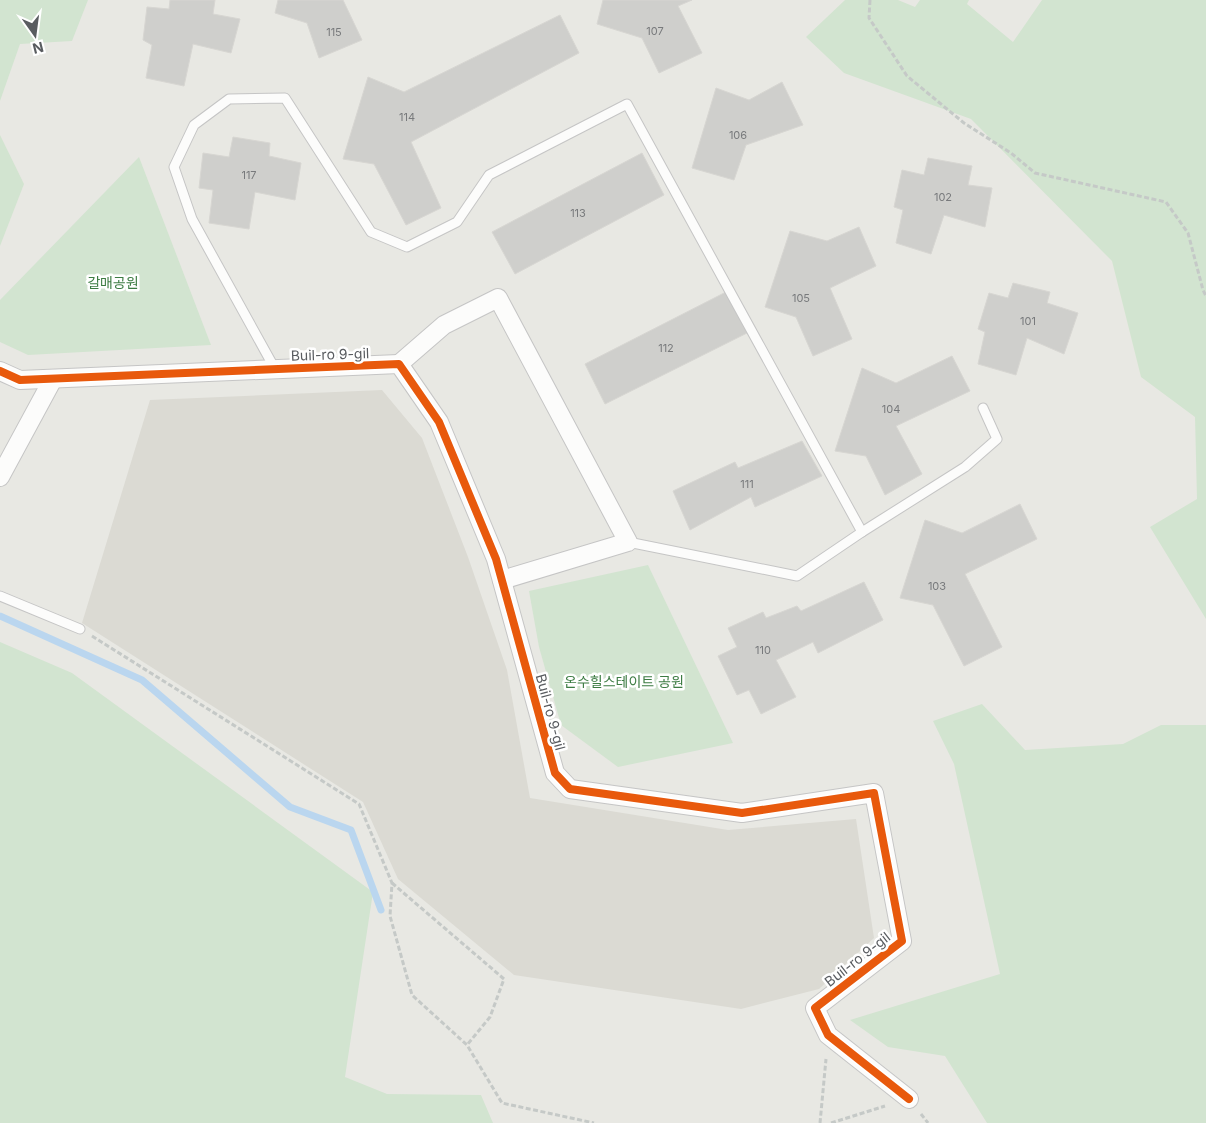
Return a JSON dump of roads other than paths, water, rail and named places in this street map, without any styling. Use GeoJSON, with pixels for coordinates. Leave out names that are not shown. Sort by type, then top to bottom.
{"type":"FeatureCollection","features":[{"type":"Feature","properties":{"kind":"street"},"geometry":{"type":"LineString","coordinates":[[399,364],[444,325],[498,298],[628,542],[502,580]]}},
{"type":"Feature","properties":{"kind":"street","name":"Buil-ro 9-gil"},"geometry":{"type":"LineString","coordinates":[[0,370],[20,380],[399,364],[439,422],[496,559],[555,773],[570,789],[742,813],[874,793],[902,940],[814,1008],[828,1035],[910,1099]]}},
{"type":"Feature","properties":{"kind":"street"},"geometry":{"type":"LineString","coordinates":[[0,477],[53,378]]}},
{"type":"Feature","properties":{"kind":"lane"},"geometry":{"type":"LineString","coordinates":[[275,369],[192,219],[174,167],[194,125],[229,99],[285,98],[371,232],[407,247],[457,222],[489,175],[627,104],[862,532]]}},
{"type":"Feature","properties":{"kind":"lane"},"geometry":{"type":"LineString","coordinates":[[628,542],[797,576],[862,532],[965,467],[997,439],[983,408]]}},
{"type":"Feature","properties":{"kind":"lane"},"geometry":{"type":"LineString","coordinates":[[0,596],[80,629]]}},
{"type":"Feature","properties":{"kind":"waterway"},"geometry":{"type":"LineString","coordinates":[[0,616],[142,680],[290,807],[351,830],[381,910]]}},
{"type":"Feature","properties":{"kind":"park label","name":"갈매공원"},"geometry":{"type":"Point","coordinates":[113,282]}},
{"type":"Feature","properties":{"kind":"park label","name":"온수힐스테이트 공원"},"geometry":{"type":"Point","coordinates":[624,681]}}]}
